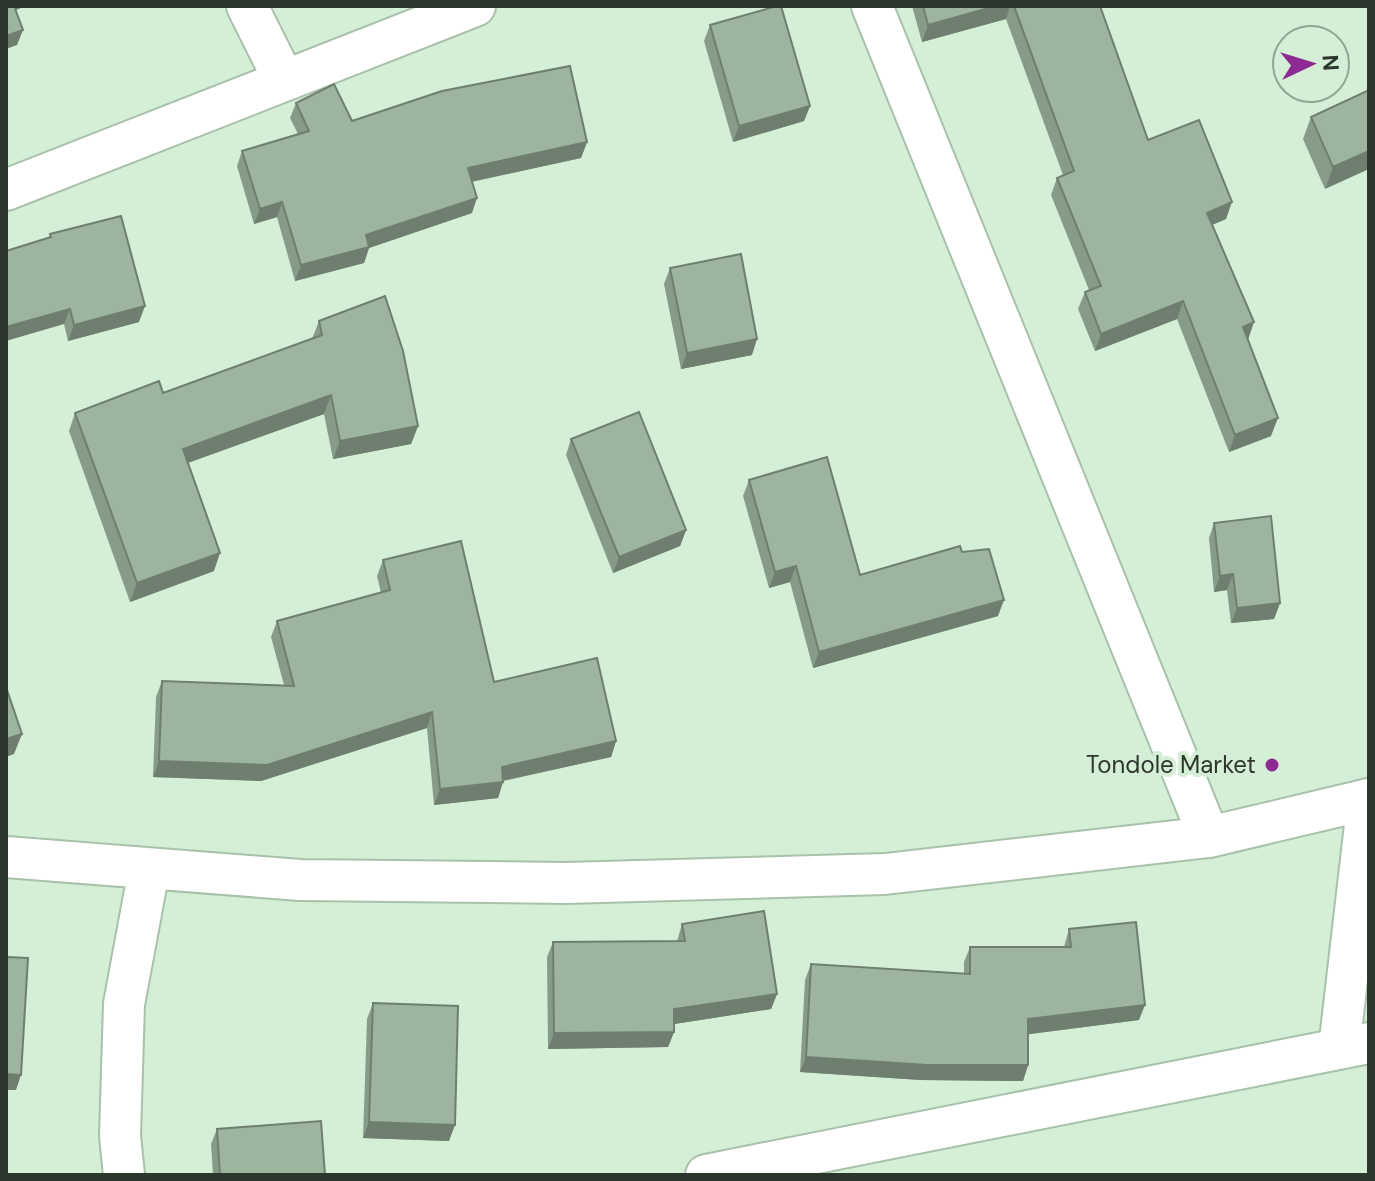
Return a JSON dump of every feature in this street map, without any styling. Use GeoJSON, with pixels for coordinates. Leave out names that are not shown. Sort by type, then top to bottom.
{"type":"FeatureCollection","features":[{"type":"Feature","properties":{"kind":"street"},"geometry":{"type":"LineString","coordinates":[[247,6],[284,80]]}},
{"type":"Feature","properties":{"kind":"street"},"geometry":{"type":"LineString","coordinates":[[6,190],[475,6]]}},
{"type":"Feature","properties":{"kind":"street"},"geometry":{"type":"LineString","coordinates":[[872,6],[1209,837]]}},
{"type":"Feature","properties":{"kind":"street"},"geometry":{"type":"LineString","coordinates":[[6,857],[300,880],[566,883],[885,874],[1209,837],[1369,799],[1354,1046],[706,1175]]}},
{"type":"Feature","properties":{"kind":"street"},"geometry":{"type":"LineString","coordinates":[[124,1175],[120,1136],[124,1004],[149,870]]}},
{"type":"Feature","properties":{"kind":"building"},"geometry":{"type":"Polygon","coordinates":[[[6,6],[14,6],[23,30],[6,36],[6,6]]]}},
{"type":"Feature","properties":{"kind":"building"},"geometry":{"type":"Polygon","coordinates":[[[781,6],[810,106],[739,126],[710,25],[781,6]]]}},
{"type":"Feature","properties":{"kind":"building"},"geometry":{"type":"Polygon","coordinates":[[[923,6],[996,6],[928,25],[923,6]]]}},
{"type":"Feature","properties":{"kind":"building"},"geometry":{"type":"Polygon","coordinates":[[[1014,6],[1100,6],[1148,140],[1199,120],[1232,202],[1207,213],[1254,322],[1243,327],[1278,418],[1235,435],[1183,301],[1101,334],[1085,292],[1101,286],[1057,178],[1074,171],[1014,6]]]}},
{"type":"Feature","properties":{"kind":"building"},"geometry":{"type":"Polygon","coordinates":[[[570,66],[587,142],[468,168],[477,198],[366,235],[369,247],[301,265],[282,202],[260,209],[242,151],[309,131],[296,103],[334,84],[352,121],[442,91],[570,66]]]}},
{"type":"Feature","properties":{"kind":"building"},"geometry":{"type":"Polygon","coordinates":[[[1369,90],[1369,151],[1333,167],[1311,117],[1339,104],[1351,104],[1351,98],[1369,90]]]}},
{"type":"Feature","properties":{"kind":"building"},"geometry":{"type":"Polygon","coordinates":[[[121,216],[145,306],[74,325],[70,309],[6,327],[6,251],[51,237],[50,234],[121,216]]]}},
{"type":"Feature","properties":{"kind":"building"},"geometry":{"type":"Polygon","coordinates":[[[741,254],[757,339],[687,353],[670,268],[741,254]]]}},
{"type":"Feature","properties":{"kind":"building"},"geometry":{"type":"Polygon","coordinates":[[[385,296],[403,351],[418,426],[340,441],[331,395],[183,449],[220,553],[137,583],[75,413],[159,381],[163,393],[322,335],[319,321],[385,296]]]}},
{"type":"Feature","properties":{"kind":"building"},"geometry":{"type":"Polygon","coordinates":[[[639,412],[686,530],[619,557],[571,439],[639,412]]]}},
{"type":"Feature","properties":{"kind":"building"},"geometry":{"type":"Polygon","coordinates":[[[827,457],[860,575],[960,546],[962,552],[989,549],[1004,600],[819,652],[796,566],[775,572],[749,480],[827,457]]]}},
{"type":"Feature","properties":{"kind":"building"},"geometry":{"type":"Polygon","coordinates":[[[1271,516],[1280,603],[1237,608],[1233,574],[1220,576],[1214,523],[1271,516]]]}},
{"type":"Feature","properties":{"kind":"building"},"geometry":{"type":"Polygon","coordinates":[[[461,541],[494,682],[597,658],[616,741],[502,767],[503,782],[440,789],[432,712],[267,765],[159,761],[162,681],[294,686],[277,621],[390,590],[383,560],[461,541]]]}},
{"type":"Feature","properties":{"kind":"building"},"geometry":{"type":"Polygon","coordinates":[[[6,690],[22,734],[6,739],[6,690]]]}},
{"type":"Feature","properties":{"kind":"building"},"geometry":{"type":"Polygon","coordinates":[[[764,911],[777,994],[674,1009],[674,1032],[554,1033],[553,942],[685,941],[682,924],[764,911]]]}},
{"type":"Feature","properties":{"kind":"building"},"geometry":{"type":"Polygon","coordinates":[[[1136,922],[1145,1005],[1028,1019],[1028,1065],[927,1065],[806,1057],[811,964],[970,974],[970,947],[1071,947],[1069,929],[1136,922]]]}},
{"type":"Feature","properties":{"kind":"building"},"geometry":{"type":"Polygon","coordinates":[[[6,957],[28,958],[21,1075],[6,1074],[6,957]]]}},
{"type":"Feature","properties":{"kind":"building"},"geometry":{"type":"Polygon","coordinates":[[[373,1003],[458,1006],[455,1125],[369,1122],[373,1003]]]}},
{"type":"Feature","properties":{"kind":"building"},"geometry":{"type":"Polygon","coordinates":[[[321,1121],[325,1175],[220,1175],[217,1129],[321,1121]]]}},
{"type":"Feature","properties":{"kind":"place","name":"Tondole Market"},"geometry":{"type":"Point","coordinates":[1272,765]}}]}
